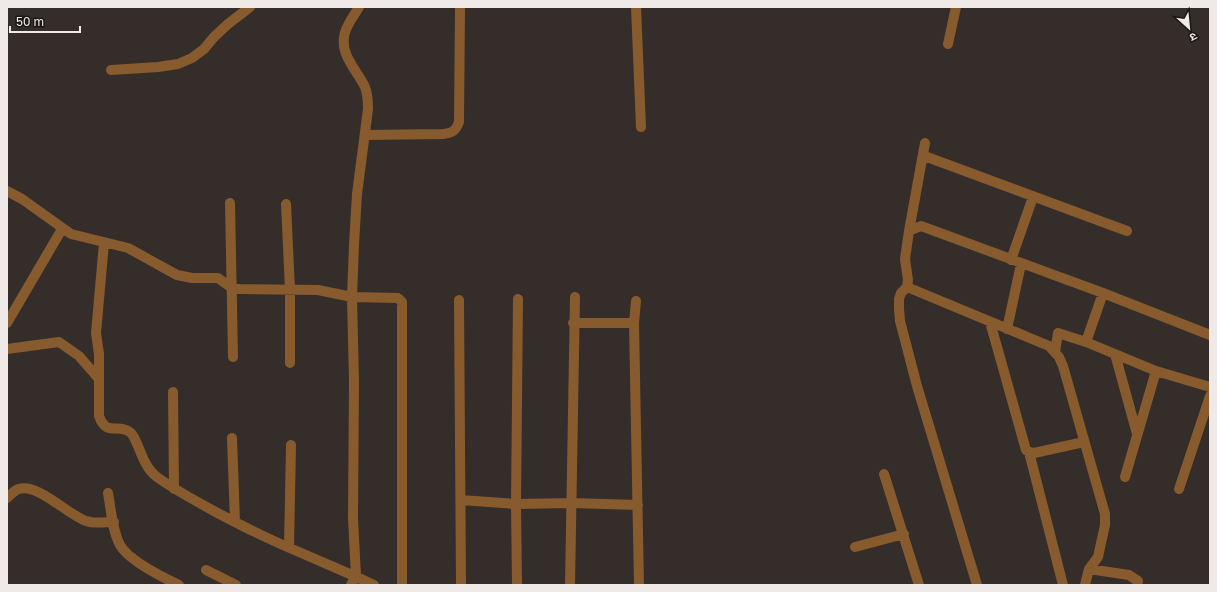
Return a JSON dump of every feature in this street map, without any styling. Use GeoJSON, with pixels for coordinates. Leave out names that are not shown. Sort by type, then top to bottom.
{"type":"FeatureCollection","features":[{"type":"Feature","properties":{"kind":"street"},"geometry":{"type":"LineString","coordinates":[[111,70],[158,67],[178,64],[192,58],[204,49],[214,37],[250,7]]}},
{"type":"Feature","properties":{"kind":"street"},"geometry":{"type":"LineString","coordinates":[[351,585],[356,576],[353,511],[354,382],[352,297],[357,194],[366,135],[368,96],[365,87],[345,50],[344,38],[346,29],[359,7]]}},
{"type":"Feature","properties":{"kind":"street"},"geometry":{"type":"LineString","coordinates":[[366,135],[443,134],[452,133],[457,128],[459,122],[460,7]]}},
{"type":"Feature","properties":{"kind":"street"},"geometry":{"type":"LineString","coordinates":[[636,7],[641,127]]}},
{"type":"Feature","properties":{"kind":"street"},"geometry":{"type":"LineString","coordinates":[[948,44],[956,7]]}},
{"type":"Feature","properties":{"kind":"street"},"geometry":{"type":"LineString","coordinates":[[925,143],[905,259],[908,280],[907,287],[901,293],[899,299],[900,321],[916,386],[977,585]]}},
{"type":"Feature","properties":{"kind":"street"},"geometry":{"type":"LineString","coordinates":[[927,158],[1127,231]]}},
{"type":"Feature","properties":{"kind":"street"},"geometry":{"type":"LineString","coordinates":[[7,191],[22,199],[70,234],[128,248],[177,275],[192,278],[218,278],[233,288],[318,290],[352,297],[398,298],[402,302],[402,585]]}},
{"type":"Feature","properties":{"kind":"street"},"geometry":{"type":"LineString","coordinates":[[1007,329],[1016,262],[1033,197]]}},
{"type":"Feature","properties":{"kind":"street"},"geometry":{"type":"LineString","coordinates":[[230,203],[234,357]]}},
{"type":"Feature","properties":{"kind":"street"},"geometry":{"type":"LineString","coordinates":[[286,204],[290,290],[290,363]]}},
{"type":"Feature","properties":{"kind":"street"},"geometry":{"type":"LineString","coordinates":[[909,231],[921,226],[1103,293],[1210,335]]}},
{"type":"Feature","properties":{"kind":"street"},"geometry":{"type":"LineString","coordinates":[[7,323],[62,229]]}},
{"type":"Feature","properties":{"kind":"street"},"geometry":{"type":"LineString","coordinates":[[104,243],[96,333],[99,354],[99,416],[102,424],[108,429],[124,429],[130,432],[134,436],[142,455],[155,476],[174,488],[235,522],[288,548],[374,585]]}},
{"type":"Feature","properties":{"kind":"street"},"geometry":{"type":"LineString","coordinates":[[907,287],[1049,346],[1055,352],[1063,366],[1105,514],[1105,525],[1098,557],[1089,569],[1085,585]]}},
{"type":"Feature","properties":{"kind":"street"},"geometry":{"type":"LineString","coordinates":[[1086,342],[1103,293]]}},
{"type":"Feature","properties":{"kind":"street"},"geometry":{"type":"LineString","coordinates":[[570,585],[573,323],[575,297]]}},
{"type":"Feature","properties":{"kind":"street"},"geometry":{"type":"LineString","coordinates":[[459,300],[462,585]]}},
{"type":"Feature","properties":{"kind":"street"},"geometry":{"type":"LineString","coordinates":[[517,585],[516,504],[518,300]]}},
{"type":"Feature","properties":{"kind":"street"},"geometry":{"type":"LineString","coordinates":[[636,301],[634,323],[639,585]]}},
{"type":"Feature","properties":{"kind":"street"},"geometry":{"type":"LineString","coordinates":[[990,322],[1024,445],[1029,452],[1063,585]]}},
{"type":"Feature","properties":{"kind":"street"},"geometry":{"type":"LineString","coordinates":[[573,323],[634,323]]}},
{"type":"Feature","properties":{"kind":"street"},"geometry":{"type":"LineString","coordinates":[[1055,352],[1058,333],[1086,342],[1156,371],[1210,387]]}},
{"type":"Feature","properties":{"kind":"street"},"geometry":{"type":"LineString","coordinates":[[7,349],[59,342],[79,356],[99,379]]}},
{"type":"Feature","properties":{"kind":"street"},"geometry":{"type":"LineString","coordinates":[[1115,354],[1138,434]]}},
{"type":"Feature","properties":{"kind":"street"},"geometry":{"type":"LineString","coordinates":[[1125,477],[1156,371]]}},
{"type":"Feature","properties":{"kind":"street"},"geometry":{"type":"LineString","coordinates":[[173,392],[174,488]]}},
{"type":"Feature","properties":{"kind":"street"},"geometry":{"type":"LineString","coordinates":[[1179,489],[1210,396]]}},
{"type":"Feature","properties":{"kind":"street"},"geometry":{"type":"LineString","coordinates":[[232,438],[235,522]]}},
{"type":"Feature","properties":{"kind":"street"},"geometry":{"type":"LineString","coordinates":[[1029,452],[1034,453],[1084,442]]}},
{"type":"Feature","properties":{"kind":"street"},"geometry":{"type":"LineString","coordinates":[[288,548],[291,445]]}},
{"type":"Feature","properties":{"kind":"street"},"geometry":{"type":"LineString","coordinates":[[884,474],[919,585]]}},
{"type":"Feature","properties":{"kind":"street"},"geometry":{"type":"LineString","coordinates":[[7,498],[20,488],[28,489],[45,495],[77,517],[87,521],[114,522]]}},
{"type":"Feature","properties":{"kind":"street"},"geometry":{"type":"LineString","coordinates":[[108,493],[120,545],[135,561],[176,584]]}},
{"type":"Feature","properties":{"kind":"street"},"geometry":{"type":"LineString","coordinates":[[461,500],[516,504],[638,504]]}},
{"type":"Feature","properties":{"kind":"street"},"geometry":{"type":"LineString","coordinates":[[855,547],[904,534]]}},
{"type":"Feature","properties":{"kind":"street"},"geometry":{"type":"LineString","coordinates":[[1089,569],[1129,575],[1138,581],[1138,585]]}},
{"type":"Feature","properties":{"kind":"street"},"geometry":{"type":"LineString","coordinates":[[206,570],[236,585]]}}]}
